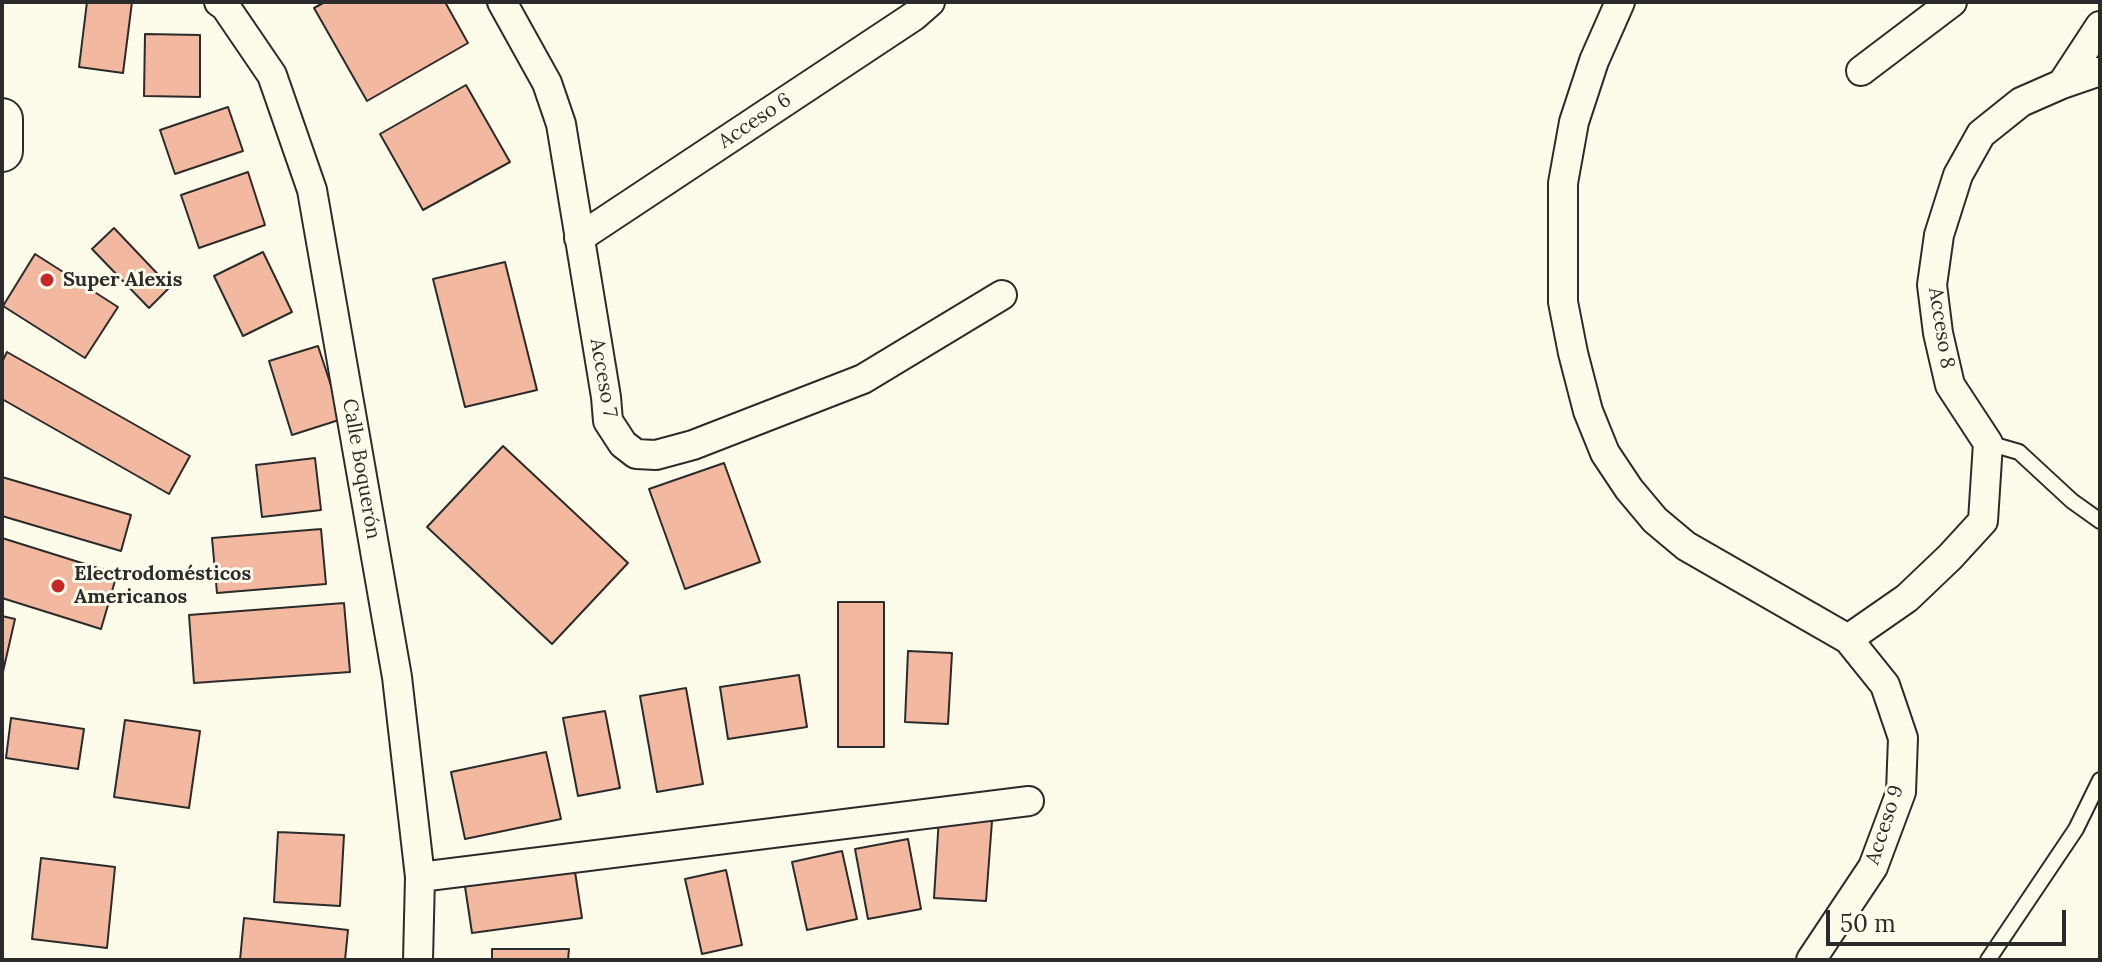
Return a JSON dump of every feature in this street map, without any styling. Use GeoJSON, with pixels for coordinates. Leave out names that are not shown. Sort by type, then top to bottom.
{"type":"FeatureCollection","features":[{"type":"Feature","properties":{"kind":"street","name":"Calle Boquerón"},"geometry":{"type":"LineString","coordinates":[[219,2],[225,6],[272,75],[312,190],[397,677],[420,877],[418,960]]}},
{"type":"Feature","properties":{"kind":"street","name":"Acceso 7"},"geometry":{"type":"LineString","coordinates":[[502,2],[547,83],[561,124],[608,421],[623,444],[636,454],[656,455],[693,445],[863,379],[1002,295]]}},
{"type":"Feature","properties":{"kind":"street","name":"Acceso 6"},"geometry":{"type":"LineString","coordinates":[[579,238],[914,16],[930,2]]}},
{"type":"Feature","properties":{"kind":"street"},"geometry":{"type":"LineString","coordinates":[[1620,2],[1594,61],[1578,109],[1563,183],[1563,302],[1588,411],[1605,453],[1629,489],[1655,520],[1686,546],[1848,639],[1907,598],[1983,521],[1988,443]]}},
{"type":"Feature","properties":{"kind":"street"},"geometry":{"type":"LineString","coordinates":[[1861,71],[1952,2]]}},
{"type":"Feature","properties":{"kind":"street"},"geometry":{"type":"LineString","coordinates":[[2062,84],[2100,26]]}},
{"type":"Feature","properties":{"kind":"street","name":"Acceso 8"},"geometry":{"type":"LineString","coordinates":[[1988,443],[1950,385],[1938,333],[1932,285],[1939,235],[1958,175],[1981,134],[2021,102],[2097,72]]}},
{"type":"Feature","properties":{"kind":"street"},"geometry":{"type":"LineString","coordinates":[[2,119],[2,151]]}},
{"type":"Feature","properties":{"kind":"street","name":"Acceso 9"},"geometry":{"type":"LineString","coordinates":[[1811,960],[1873,867],[1901,792],[1903,738],[1885,685],[1848,639]]}},
{"type":"Feature","properties":{"kind":"street"},"geometry":{"type":"LineString","coordinates":[[420,877],[1029,801]]}},
{"type":"Feature","properties":{"kind":"lane"},"geometry":{"type":"LineString","coordinates":[[1988,443],[2019,452],[2072,501],[2100,521]]}},
{"type":"Feature","properties":{"kind":"lane"},"geometry":{"type":"LineString","coordinates":[[1988,960],[2076,829],[2100,780]]}},
{"type":"Feature","properties":{"kind":"building"},"geometry":{"type":"Polygon","coordinates":[[[87,2],[132,2],[123,73],[79,67],[87,2]]]}},
{"type":"Feature","properties":{"kind":"building"},"geometry":{"type":"Polygon","coordinates":[[[325,2],[445,2],[468,43],[367,101],[314,8],[325,2]]]}},
{"type":"Feature","properties":{"kind":"building"},"geometry":{"type":"Polygon","coordinates":[[[145,34],[200,35],[200,97],[144,96],[145,34]]]}},
{"type":"Feature","properties":{"kind":"building"},"geometry":{"type":"Polygon","coordinates":[[[466,85],[510,162],[423,210],[380,134],[466,85]]]}},
{"type":"Feature","properties":{"kind":"building"},"geometry":{"type":"Polygon","coordinates":[[[228,107],[243,151],[175,174],[160,130],[228,107]]]}},
{"type":"Feature","properties":{"kind":"building"},"geometry":{"type":"Polygon","coordinates":[[[248,172],[265,225],[199,248],[181,195],[248,172]]]}},
{"type":"Feature","properties":{"kind":"building"},"geometry":{"type":"Polygon","coordinates":[[[114,228],[170,287],[149,308],[92,249],[114,228]]]}},
{"type":"Feature","properties":{"kind":"building"},"geometry":{"type":"Polygon","coordinates":[[[263,252],[292,312],[243,336],[214,276],[263,252]]]}},
{"type":"Feature","properties":{"kind":"building","name":"Super Alexis"},"geometry":{"type":"Polygon","coordinates":[[[35,254],[118,307],[85,358],[3,306],[35,254]]]}},
{"type":"Feature","properties":{"kind":"building"},"geometry":{"type":"Polygon","coordinates":[[[505,262],[537,390],[465,407],[433,279],[505,262]]]}},
{"type":"Feature","properties":{"kind":"building"},"geometry":{"type":"Polygon","coordinates":[[[318,346],[342,419],[292,435],[269,361],[318,346]]]}},
{"type":"Feature","properties":{"kind":"building"},"geometry":{"type":"Polygon","coordinates":[[[7,352],[190,456],[169,494],[2,399],[2,362],[7,352]]]}},
{"type":"Feature","properties":{"kind":"building"},"geometry":{"type":"Polygon","coordinates":[[[503,446],[628,563],[552,644],[427,527],[503,446]]]}},
{"type":"Feature","properties":{"kind":"building"},"geometry":{"type":"Polygon","coordinates":[[[315,458],[321,510],[262,517],[256,465],[315,458]]]}},
{"type":"Feature","properties":{"kind":"building"},"geometry":{"type":"Polygon","coordinates":[[[724,463],[760,562],[685,589],[649,489],[724,463]]]}},
{"type":"Feature","properties":{"kind":"building"},"geometry":{"type":"Polygon","coordinates":[[[2,477],[131,515],[121,551],[2,516],[2,477]]]}},
{"type":"Feature","properties":{"kind":"building"},"geometry":{"type":"Polygon","coordinates":[[[321,529],[326,584],[217,593],[212,538],[321,529]]]}},
{"type":"Feature","properties":{"kind":"building","name":"Electrodomésticos Americanos"},"geometry":{"type":"Polygon","coordinates":[[[2,538],[117,574],[101,629],[2,598],[2,538]]]}},
{"type":"Feature","properties":{"kind":"building"},"geometry":{"type":"Polygon","coordinates":[[[838,602],[884,602],[884,747],[838,747],[838,602]]]}},
{"type":"Feature","properties":{"kind":"building"},"geometry":{"type":"Polygon","coordinates":[[[344,603],[350,672],[194,683],[189,615],[344,603]]]}},
{"type":"Feature","properties":{"kind":"building"},"geometry":{"type":"Polygon","coordinates":[[[2,616],[15,619],[2,676],[2,616]]]}},
{"type":"Feature","properties":{"kind":"building"},"geometry":{"type":"Polygon","coordinates":[[[908,651],[952,653],[948,724],[905,722],[908,651]]]}},
{"type":"Feature","properties":{"kind":"building"},"geometry":{"type":"Polygon","coordinates":[[[799,675],[807,727],[728,739],[720,687],[799,675]]]}},
{"type":"Feature","properties":{"kind":"building"},"geometry":{"type":"Polygon","coordinates":[[[686,688],[703,784],[657,792],[640,696],[686,688]]]}},
{"type":"Feature","properties":{"kind":"building"},"geometry":{"type":"Polygon","coordinates":[[[605,711],[620,788],[578,796],[563,718],[605,711]]]}},
{"type":"Feature","properties":{"kind":"building"},"geometry":{"type":"Polygon","coordinates":[[[11,718],[84,729],[78,769],[6,758],[11,718]]]}},
{"type":"Feature","properties":{"kind":"building"},"geometry":{"type":"Polygon","coordinates":[[[125,720],[200,731],[189,808],[114,797],[125,720]]]}},
{"type":"Feature","properties":{"kind":"building"},"geometry":{"type":"Polygon","coordinates":[[[546,752],[561,819],[465,839],[451,772],[546,752]]]}},
{"type":"Feature","properties":{"kind":"building"},"geometry":{"type":"Polygon","coordinates":[[[939,817],[992,821],[986,901],[934,898],[939,817]]]}},
{"type":"Feature","properties":{"kind":"building"},"geometry":{"type":"Polygon","coordinates":[[[278,832],[344,835],[340,906],[274,902],[278,832]]]}},
{"type":"Feature","properties":{"kind":"building"},"geometry":{"type":"Polygon","coordinates":[[[908,839],[921,909],[868,919],[855,849],[908,839]]]}},
{"type":"Feature","properties":{"kind":"building"},"geometry":{"type":"Polygon","coordinates":[[[842,851],[857,919],[807,930],[792,862],[842,851]]]}},
{"type":"Feature","properties":{"kind":"building"},"geometry":{"type":"Polygon","coordinates":[[[41,858],[115,867],[107,948],[32,939],[41,858]]]}},
{"type":"Feature","properties":{"kind":"building"},"geometry":{"type":"Polygon","coordinates":[[[574,865],[582,918],[472,933],[464,880],[574,865]]]}},
{"type":"Feature","properties":{"kind":"building"},"geometry":{"type":"Polygon","coordinates":[[[726,870],[742,945],[702,954],[685,879],[726,870]]]}},
{"type":"Feature","properties":{"kind":"building"},"geometry":{"type":"Polygon","coordinates":[[[244,918],[348,930],[345,960],[240,960],[244,918]]]}},
{"type":"Feature","properties":{"kind":"building"},"geometry":{"type":"Polygon","coordinates":[[[492,949],[569,949],[568,960],[492,960],[492,949]]]}},
{"type":"Feature","properties":{"kind":"place","name":"Super Alexis"},"geometry":{"type":"Point","coordinates":[47,280]}},
{"type":"Feature","properties":{"kind":"place","name":"Electrodomésticos Americanos"},"geometry":{"type":"Point","coordinates":[58,586]}}]}
